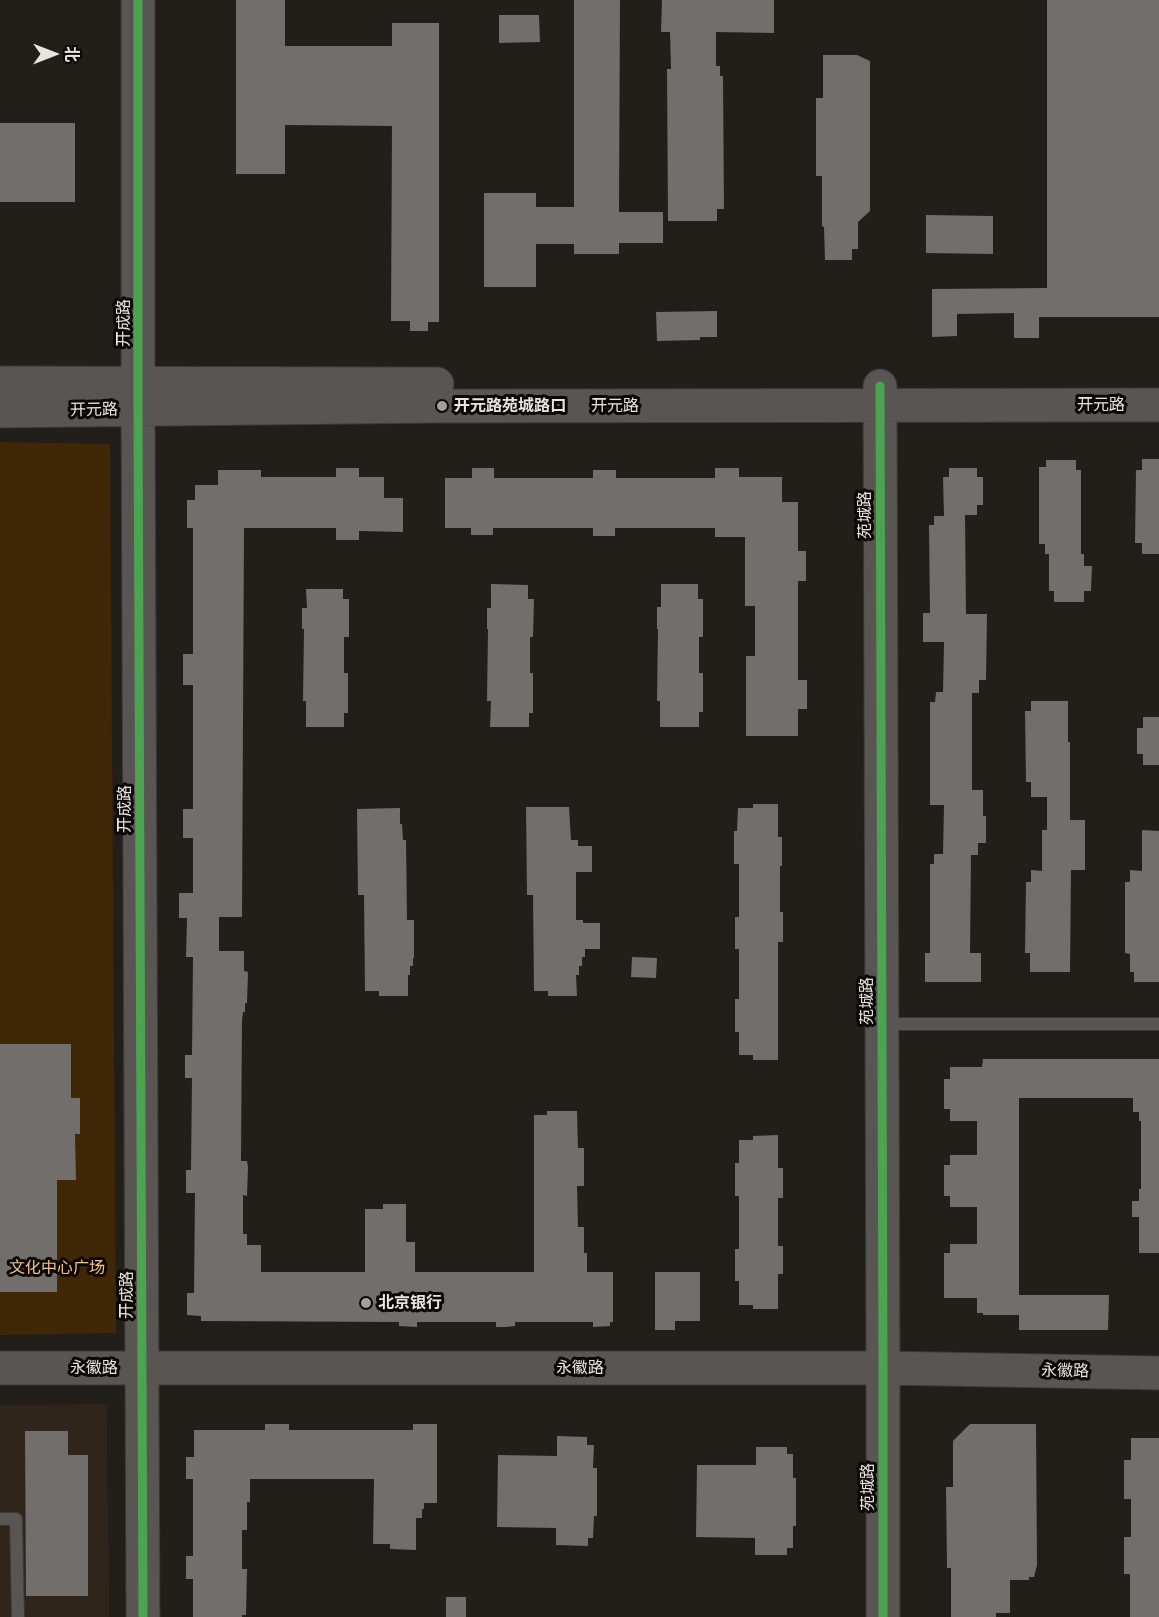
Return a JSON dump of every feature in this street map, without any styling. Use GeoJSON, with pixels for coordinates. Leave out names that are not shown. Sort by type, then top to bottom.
{"type":"FeatureCollection","features":[{"type":"Feature","properties":{"kind":"street","name":"开成路"},"geometry":{"type":"LineString","coordinates":[[138,0],[143,1617]]}},
{"type":"Feature","properties":{"kind":"street","name":"开元路"},"geometry":{"type":"LineString","coordinates":[[0,384],[139,396],[442,406],[880,396],[1159,385]]}},
{"type":"Feature","properties":{"kind":"street","name":"开元路"},"geometry":{"type":"LineString","coordinates":[[0,411],[139,396]]}},
{"type":"Feature","properties":{"kind":"street","name":"开元路"},"geometry":{"type":"LineString","coordinates":[[880,396],[1159,405]]}},
{"type":"Feature","properties":{"kind":"street","name":"苑城路"},"geometry":{"type":"LineString","coordinates":[[880,396],[883,1617]]}},
{"type":"Feature","properties":{"kind":"street","name":"永徽路"},"geometry":{"type":"LineString","coordinates":[[0,1368],[884,1368],[1159,1373]]}},
{"type":"Feature","properties":{"kind":"lane"},"geometry":{"type":"LineString","coordinates":[[882,1024],[1159,1024]]}},
{"type":"Feature","properties":{"kind":"lane"},"geometry":{"type":"LineString","coordinates":[[0,1519],[16,1519],[18,1617]]}},
{"type":"Feature","properties":{"kind":"shaded area"},"geometry":{"type":"Polygon","coordinates":[[[107,1404],[109,1617],[0,1617],[0,1405],[107,1404]]]}},
{"type":"Feature","properties":{"kind":"green space","name":"文化中心广场"},"geometry":{"type":"Polygon","coordinates":[[[0,442],[110,444],[116,1333],[0,1335],[0,442]]]}},
{"type":"Feature","properties":{"kind":"building"},"geometry":{"type":"Polygon","coordinates":[[[236,0],[285,0],[285,46],[392,46],[392,23],[439,23],[439,322],[428,322],[428,331],[410,331],[410,321],[391,321],[392,126],[285,125],[285,174],[236,174],[236,0]]]}},
{"type":"Feature","properties":{"kind":"building"},"geometry":{"type":"Polygon","coordinates":[[[574,0],[620,0],[619,212],[663,212],[663,243],[619,243],[619,254],[574,254],[574,244],[536,244],[536,287],[484,287],[484,193],[536,193],[536,207],[574,207],[574,0]]]}},
{"type":"Feature","properties":{"kind":"building"},"geometry":{"type":"Polygon","coordinates":[[[662,0],[774,0],[774,33],[716,32],[716,66],[720,66],[720,76],[723,76],[724,209],[717,209],[717,221],[668,221],[667,69],[671,69],[670,32],[661,32],[662,0]]]}},
{"type":"Feature","properties":{"kind":"building"},"geometry":{"type":"Polygon","coordinates":[[[1047,0],[1159,0],[1159,317],[1039,317],[1039,338],[1014,338],[1014,313],[957,314],[957,336],[932,337],[932,289],[1047,288],[1047,0]]]}},
{"type":"Feature","properties":{"kind":"building"},"geometry":{"type":"Polygon","coordinates":[[[499,15],[539,15],[540,42],[499,43],[499,15]]]}},
{"type":"Feature","properties":{"kind":"building"},"geometry":{"type":"Polygon","coordinates":[[[823,55],[857,55],[870,61],[870,211],[858,222],[858,249],[852,249],[852,260],[825,260],[822,176],[816,176],[816,98],[823,98],[823,55]]]}},
{"type":"Feature","properties":{"kind":"building"},"geometry":{"type":"Polygon","coordinates":[[[0,123],[75,123],[75,202],[0,202],[0,123]]]}},
{"type":"Feature","properties":{"kind":"building"},"geometry":{"type":"Polygon","coordinates":[[[926,215],[993,216],[993,254],[926,253],[926,215]]]}},
{"type":"Feature","properties":{"kind":"building"},"geometry":{"type":"Polygon","coordinates":[[[717,311],[717,337],[700,337],[700,340],[657,341],[656,312],[717,311]]]}},
{"type":"Feature","properties":{"kind":"building"},"geometry":{"type":"Polygon","coordinates":[[[1142,459],[1159,459],[1159,554],[1142,554],[1142,543],[1135,543],[1136,470],[1142,470],[1142,459]]]}},
{"type":"Feature","properties":{"kind":"building"},"geometry":{"type":"Polygon","coordinates":[[[1046,460],[1076,460],[1076,470],[1081,470],[1081,554],[1084,554],[1084,566],[1092,566],[1091,591],[1084,591],[1084,602],[1054,602],[1054,591],[1049,591],[1049,554],[1045,554],[1045,544],[1039,544],[1039,467],[1046,467],[1046,460]]]}},
{"type":"Feature","properties":{"kind":"building"},"geometry":{"type":"Polygon","coordinates":[[[336,468],[359,468],[359,477],[384,477],[384,498],[403,498],[403,532],[359,531],[359,540],[336,540],[336,528],[244,528],[242,917],[219,917],[219,951],[244,951],[244,971],[248,972],[247,1003],[245,1003],[242,1020],[241,1161],[247,1161],[248,1167],[247,1196],[243,1195],[243,1234],[247,1234],[247,1245],[261,1245],[261,1272],[365,1272],[365,1209],[383,1209],[383,1204],[406,1204],[406,1242],[415,1242],[415,1272],[534,1272],[534,1115],[547,1115],[547,1111],[577,1111],[578,1148],[584,1148],[584,1186],[577,1186],[578,1227],[584,1227],[587,1272],[613,1272],[613,1322],[610,1322],[610,1326],[593,1327],[593,1322],[515,1322],[515,1326],[496,1327],[496,1322],[417,1322],[417,1327],[399,1326],[399,1322],[201,1321],[201,1316],[187,1315],[187,1293],[194,1293],[195,1193],[186,1193],[186,1170],[191,1170],[192,1078],[185,1078],[185,1055],[192,1055],[193,957],[186,957],[187,918],[179,918],[179,893],[193,893],[193,838],[183,838],[183,809],[193,809],[193,685],[183,685],[183,654],[193,654],[193,528],[187,528],[187,500],[195,500],[195,485],[218,485],[218,470],[261,470],[261,477],[336,477],[336,468]]]}},
{"type":"Feature","properties":{"kind":"building"},"geometry":{"type":"Polygon","coordinates":[[[472,468],[494,468],[494,478],[593,478],[593,470],[616,470],[616,478],[715,478],[715,468],[739,468],[739,477],[782,477],[782,502],[798,502],[798,551],[806,551],[806,581],[798,581],[798,680],[807,680],[807,709],[798,709],[798,736],[746,736],[746,656],[755,656],[755,606],[745,606],[745,537],[715,537],[715,528],[615,528],[615,536],[593,536],[593,528],[493,528],[493,535],[471,535],[471,528],[445,528],[445,478],[472,478],[472,468]]]}},
{"type":"Feature","properties":{"kind":"building"},"geometry":{"type":"Polygon","coordinates":[[[949,468],[977,468],[977,477],[983,477],[983,505],[977,505],[977,515],[965,515],[966,614],[987,614],[986,680],[979,680],[979,693],[972,693],[972,790],[983,790],[983,816],[986,816],[986,843],[978,843],[978,855],[971,855],[970,953],[981,953],[981,982],[925,982],[925,953],[930,953],[930,864],[934,864],[934,854],[943,854],[944,805],[930,805],[930,702],[935,702],[936,692],[943,692],[944,642],[923,642],[923,613],[930,613],[929,525],[934,525],[934,516],[944,516],[943,477],[949,477],[949,468]]]}},
{"type":"Feature","properties":{"kind":"building"},"geometry":{"type":"Polygon","coordinates":[[[491,584],[528,585],[528,599],[534,599],[533,637],[530,637],[533,713],[529,713],[529,727],[490,727],[491,701],[487,701],[487,608],[491,608],[491,584]]]}},
{"type":"Feature","properties":{"kind":"building"},"geometry":{"type":"Polygon","coordinates":[[[661,584],[698,584],[698,599],[703,599],[703,637],[699,637],[699,673],[703,673],[703,712],[699,712],[699,727],[660,727],[660,701],[657,701],[657,607],[661,607],[661,584]]]}},
{"type":"Feature","properties":{"kind":"building"},"geometry":{"type":"Polygon","coordinates":[[[306,589],[343,589],[343,599],[349,599],[349,637],[344,637],[344,673],[348,673],[348,713],[344,713],[344,727],[306,727],[306,701],[303,701],[302,608],[307,608],[306,589]]]}},
{"type":"Feature","properties":{"kind":"building"},"geometry":{"type":"Polygon","coordinates":[[[1031,701],[1068,701],[1070,820],[1085,820],[1085,870],[1071,870],[1070,972],[1030,972],[1030,953],[1025,953],[1026,882],[1031,882],[1031,870],[1042,871],[1042,830],[1047,830],[1047,797],[1031,797],[1031,782],[1026,782],[1025,711],[1031,711],[1031,701]]]}},
{"type":"Feature","properties":{"kind":"building"},"geometry":{"type":"Polygon","coordinates":[[[1143,717],[1159,717],[1159,765],[1143,765],[1143,754],[1137,754],[1137,728],[1143,728],[1143,717]]]}},
{"type":"Feature","properties":{"kind":"building"},"geometry":{"type":"Polygon","coordinates":[[[753,804],[778,804],[778,837],[782,837],[780,912],[783,912],[783,942],[778,942],[778,1060],[753,1060],[753,1055],[739,1055],[739,1032],[735,1032],[735,999],[739,999],[739,949],[735,949],[735,917],[739,917],[739,864],[734,864],[734,831],[737,831],[738,808],[753,808],[753,804]]]}},
{"type":"Feature","properties":{"kind":"building"},"geometry":{"type":"Polygon","coordinates":[[[526,807],[569,807],[571,840],[578,840],[578,846],[592,846],[592,872],[576,872],[576,920],[583,920],[583,923],[600,923],[600,949],[585,949],[582,966],[579,966],[579,975],[576,975],[577,996],[548,996],[548,991],[534,991],[533,895],[527,895],[526,807]]]}},
{"type":"Feature","properties":{"kind":"building"},"geometry":{"type":"Polygon","coordinates":[[[400,808],[403,840],[406,840],[407,920],[414,920],[414,958],[413,966],[410,966],[410,975],[408,975],[408,996],[379,996],[379,991],[365,991],[364,895],[358,895],[357,809],[400,808]]]}},
{"type":"Feature","properties":{"kind":"building"},"geometry":{"type":"Polygon","coordinates":[[[1142,830],[1159,831],[1159,982],[1134,982],[1134,972],[1130,972],[1130,954],[1125,953],[1125,882],[1130,882],[1130,870],[1142,871],[1142,830]]]}},
{"type":"Feature","properties":{"kind":"building"},"geometry":{"type":"Polygon","coordinates":[[[632,957],[657,958],[656,978],[631,977],[632,957]]]}},
{"type":"Feature","properties":{"kind":"building"},"geometry":{"type":"Polygon","coordinates":[[[0,1044],[71,1044],[71,1098],[80,1098],[80,1134],[75,1134],[76,1180],[57,1180],[57,1292],[0,1292],[0,1044]]]}},
{"type":"Feature","properties":{"kind":"building"},"geometry":{"type":"Polygon","coordinates":[[[983,1059],[1159,1059],[1159,1253],[1139,1253],[1139,1217],[1132,1217],[1132,1201],[1139,1201],[1139,1189],[1141,1189],[1141,1121],[1139,1121],[1139,1112],[1133,1112],[1133,1098],[1019,1098],[1019,1295],[1109,1295],[1108,1330],[1019,1330],[1019,1315],[983,1315],[983,1313],[977,1313],[977,1298],[944,1298],[944,1253],[950,1253],[950,1244],[977,1244],[977,1207],[950,1207],[950,1196],[944,1196],[944,1165],[950,1165],[950,1155],[977,1155],[977,1121],[950,1121],[950,1109],[944,1109],[944,1079],[950,1079],[950,1067],[982,1067],[983,1059]]]}},
{"type":"Feature","properties":{"kind":"building"},"geometry":{"type":"Polygon","coordinates":[[[778,1135],[778,1168],[783,1168],[783,1198],[778,1198],[778,1246],[783,1246],[783,1274],[778,1274],[778,1309],[753,1309],[753,1305],[739,1305],[739,1281],[735,1281],[735,1249],[739,1249],[739,1196],[735,1196],[735,1163],[739,1163],[739,1140],[753,1140],[753,1136],[778,1135]]]}},
{"type":"Feature","properties":{"kind":"building"},"geometry":{"type":"Polygon","coordinates":[[[655,1272],[700,1272],[700,1321],[675,1321],[675,1330],[655,1330],[655,1272]]]}},
{"type":"Feature","properties":{"kind":"building"},"geometry":{"type":"Polygon","coordinates":[[[265,1424],[289,1424],[289,1430],[413,1430],[413,1424],[437,1424],[437,1503],[424,1503],[422,1518],[416,1518],[416,1550],[390,1549],[390,1544],[373,1544],[374,1479],[250,1479],[247,1530],[242,1530],[242,1569],[247,1569],[246,1615],[242,1617],[193,1617],[193,1579],[186,1579],[186,1556],[193,1556],[193,1479],[186,1479],[186,1457],[194,1457],[194,1430],[265,1430],[265,1424]]]}},
{"type":"Feature","properties":{"kind":"building"},"geometry":{"type":"Polygon","coordinates":[[[970,1424],[1036,1424],[1037,1565],[1034,1577],[1029,1577],[1029,1580],[1010,1580],[1010,1613],[996,1613],[996,1617],[951,1617],[951,1568],[947,1568],[946,1487],[953,1487],[953,1441],[970,1424]]]}},
{"type":"Feature","properties":{"kind":"building"},"geometry":{"type":"Polygon","coordinates":[[[25,1431],[68,1431],[68,1455],[88,1455],[88,1596],[26,1596],[25,1431]]]}},
{"type":"Feature","properties":{"kind":"building"},"geometry":{"type":"Polygon","coordinates":[[[557,1436],[587,1437],[587,1445],[594,1445],[593,1468],[597,1468],[597,1516],[594,1516],[593,1538],[588,1538],[588,1546],[556,1545],[556,1528],[497,1527],[498,1455],[557,1456],[557,1436]]]}},
{"type":"Feature","properties":{"kind":"building"},"geometry":{"type":"Polygon","coordinates":[[[1131,1438],[1159,1438],[1159,1617],[1130,1617],[1130,1574],[1124,1574],[1124,1537],[1131,1537],[1131,1499],[1124,1499],[1124,1460],[1131,1460],[1131,1438]]]}},
{"type":"Feature","properties":{"kind":"building"},"geometry":{"type":"Polygon","coordinates":[[[756,1447],[787,1447],[787,1454],[793,1454],[793,1478],[796,1478],[796,1526],[793,1526],[793,1548],[787,1548],[787,1555],[755,1555],[755,1538],[696,1537],[697,1465],[756,1465],[756,1447]]]}},
{"type":"Feature","properties":{"kind":"building"},"geometry":{"type":"Polygon","coordinates":[[[446,1597],[466,1597],[466,1617],[446,1617],[446,1597]]]}},
{"type":"Feature","properties":{"kind":"cycle path"},"geometry":{"type":"LineString","coordinates":[[138,0],[143,1617]]}},
{"type":"Feature","properties":{"kind":"cycle path"},"geometry":{"type":"LineString","coordinates":[[880,386],[883,1617]]}},
{"type":"Feature","properties":{"kind":"place","name":"开元路苑城路口"},"geometry":{"type":"Point","coordinates":[442,406]}},
{"type":"Feature","properties":{"kind":"place","name":"北京银行"},"geometry":{"type":"Point","coordinates":[366,1303]}}]}
